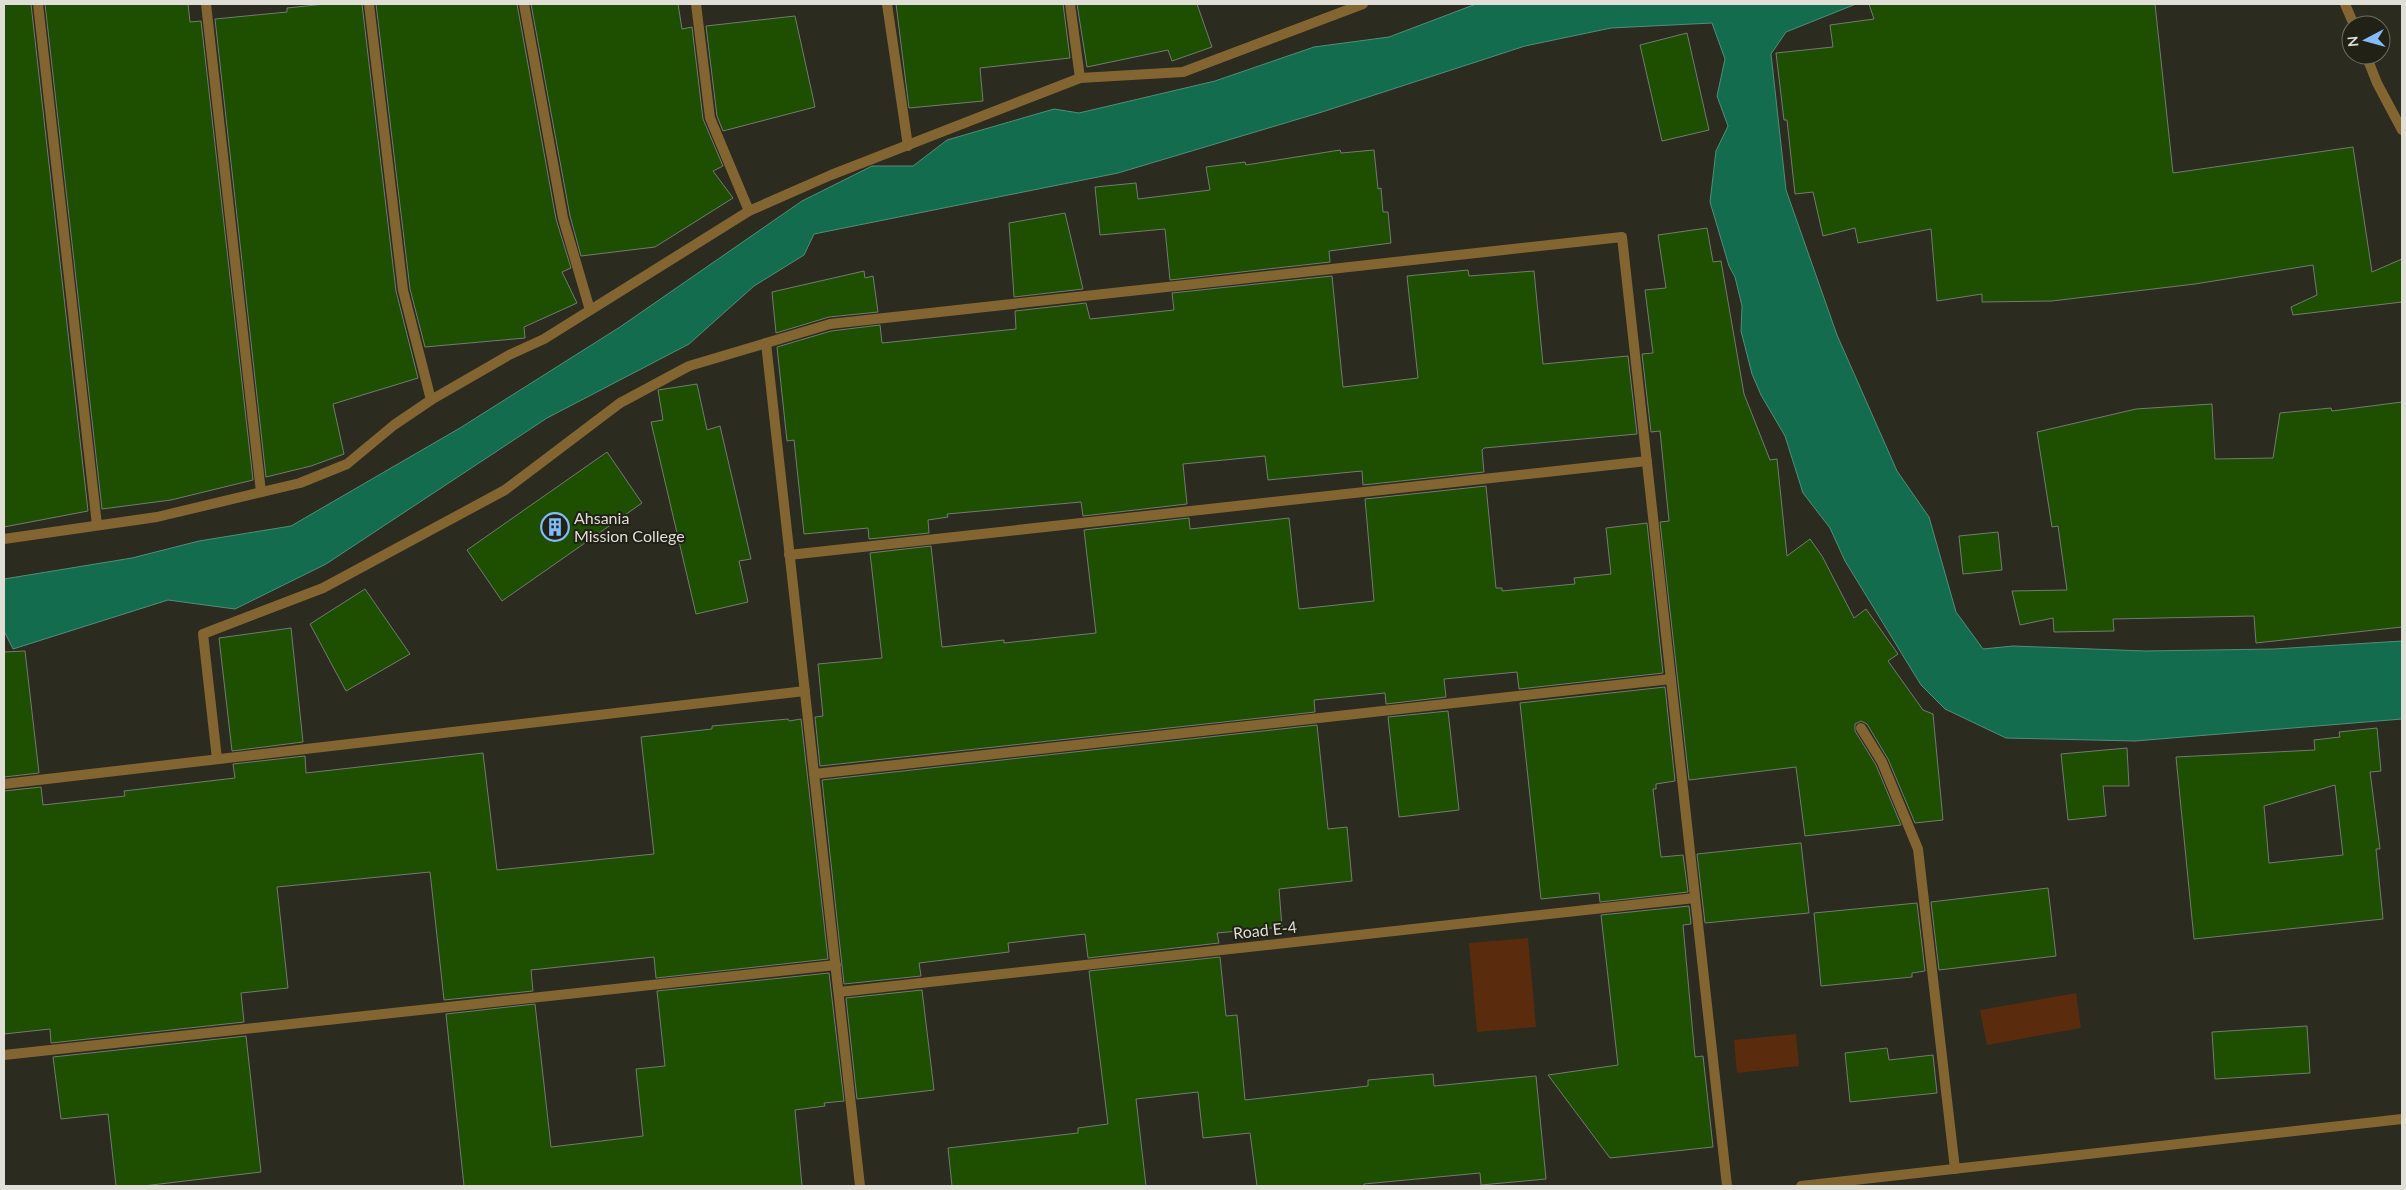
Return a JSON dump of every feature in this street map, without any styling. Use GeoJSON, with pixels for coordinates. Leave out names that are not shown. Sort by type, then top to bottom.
{"type":"FeatureCollection","features":[{"type":"Feature","properties":{"kind":"street"},"geometry":{"type":"LineString","coordinates":[[38,4],[97,524]]}},
{"type":"Feature","properties":{"kind":"street"},"geometry":{"type":"LineString","coordinates":[[206,4],[261,492]]}},
{"type":"Feature","properties":{"kind":"street"},"geometry":{"type":"LineString","coordinates":[[369,4],[402,290],[431,400]]}},
{"type":"Feature","properties":{"kind":"street"},"geometry":{"type":"LineString","coordinates":[[524,4],[563,218],[590,310]]}},
{"type":"Feature","properties":{"kind":"street"},"geometry":{"type":"LineString","coordinates":[[696,4],[710,118],[749,211]]}},
{"type":"Feature","properties":{"kind":"street"},"geometry":{"type":"LineString","coordinates":[[887,4],[908,146]]}},
{"type":"Feature","properties":{"kind":"street"},"geometry":{"type":"LineString","coordinates":[[1070,4],[1080,78]]}},
{"type":"Feature","properties":{"kind":"street"},"geometry":{"type":"LineString","coordinates":[[4,539],[97,524],[157,517],[300,483],[347,464],[394,425],[431,400],[509,355],[544,339],[749,211],[831,175],[1080,78],[1183,72],[1362,4]]}},
{"type":"Feature","properties":{"kind":"street"},"geometry":{"type":"LineString","coordinates":[[2370,65],[2377,83],[2402,130]]}},
{"type":"Feature","properties":{"kind":"street"},"geometry":{"type":"LineString","coordinates":[[218,759],[203,634],[323,588],[505,490],[620,403],[689,366],[830,324],[1622,237],[1727,1186]]}},
{"type":"Feature","properties":{"kind":"street"},"geometry":{"type":"LineString","coordinates":[[766,343],[860,1186]]}},
{"type":"Feature","properties":{"kind":"street"},"geometry":{"type":"LineString","coordinates":[[789,555],[1647,461]]}},
{"type":"Feature","properties":{"kind":"street"},"geometry":{"type":"LineString","coordinates":[[814,774],[1671,679]]}},
{"type":"Feature","properties":{"kind":"street"},"geometry":{"type":"LineString","coordinates":[[4,784],[805,690]]}},
{"type":"Feature","properties":{"kind":"street"},"geometry":{"type":"LineString","coordinates":[[1861,728],[1882,762],[1918,849],[1955,1169]]}},
{"type":"Feature","properties":{"kind":"street","name":"Road E-4"},"geometry":{"type":"LineString","coordinates":[[838,992],[1695,898]]}},
{"type":"Feature","properties":{"kind":"street"},"geometry":{"type":"LineString","coordinates":[[4,1055],[836,965]]}},
{"type":"Feature","properties":{"kind":"street"},"geometry":{"type":"LineString","coordinates":[[1801,1186],[2402,1120]]}},
{"type":"Feature","properties":{"kind":"shaded area"},"geometry":{"type":"Polygon","coordinates":[[[1476,4],[1856,4],[1786,32],[1771,54],[1786,190],[1837,335],[1897,471],[1929,517],[1956,612],[1983,649],[2013,646],[2145,651],[2274,649],[2402,641],[2402,719],[2135,741],[2006,738],[1945,709],[1921,685],[1845,561],[1830,528],[1803,493],[1785,436],[1761,395],[1752,374],[1741,331],[1742,306],[1735,277],[1729,266],[1710,202],[1716,151],[1728,126],[1717,96],[1725,59],[1712,23],[1611,28],[1525,46],[1322,112],[1118,173],[814,234],[804,255],[754,286],[689,344],[547,418],[326,564],[235,609],[168,600],[13,649],[4,631],[4,579],[132,558],[199,541],[291,526],[460,428],[620,327],[802,201],[872,166],[913,166],[947,140],[1054,109],[1079,113],[1215,81],[1314,47],[1389,37],[1476,4]]]}},
{"type":"Feature","properties":{"kind":"shaded area"},"geometry":{"type":"Polygon","coordinates":[[[1528,938],[1536,1027],[1477,1032],[1469,943],[1528,938]]]}},
{"type":"Feature","properties":{"kind":"shaded area"},"geometry":{"type":"Polygon","coordinates":[[[2076,993],[2081,1028],[1987,1045],[1980,1010],[2076,993]]]}},
{"type":"Feature","properties":{"kind":"shaded area"},"geometry":{"type":"Polygon","coordinates":[[[1796,1034],[1799,1066],[1737,1073],[1734,1040],[1796,1034]]]}},
{"type":"Feature","properties":{"kind":"building"},"geometry":{"type":"Polygon","coordinates":[[[4,4],[31,4],[88,511],[4,527],[4,4]]]}},
{"type":"Feature","properties":{"kind":"building"},"geometry":{"type":"Polygon","coordinates":[[[45,4],[188,4],[190,22],[201,21],[253,480],[171,500],[102,509],[45,4]]]}},
{"type":"Feature","properties":{"kind":"building"},"geometry":{"type":"Polygon","coordinates":[[[325,4],[362,4],[396,291],[418,378],[333,404],[344,454],[311,466],[266,477],[215,19],[287,12],[287,8],[325,4]]]}},
{"type":"Feature","properties":{"kind":"building"},"geometry":{"type":"Polygon","coordinates":[[[376,4],[517,4],[556,219],[571,268],[562,272],[577,303],[524,327],[525,338],[425,347],[410,289],[376,4]]]}},
{"type":"Feature","properties":{"kind":"building"},"geometry":{"type":"Polygon","coordinates":[[[531,4],[678,4],[682,29],[692,27],[703,119],[723,166],[713,171],[733,198],[655,247],[581,256],[570,216],[531,4]]]}},
{"type":"Feature","properties":{"kind":"building"},"geometry":{"type":"Polygon","coordinates":[[[896,4],[1063,4],[1070,58],[980,68],[983,101],[909,108],[896,4]]]}},
{"type":"Feature","properties":{"kind":"building"},"geometry":{"type":"Polygon","coordinates":[[[1077,4],[1197,4],[1212,47],[1172,61],[1168,50],[1087,67],[1077,4]]]}},
{"type":"Feature","properties":{"kind":"building"},"geometry":{"type":"Polygon","coordinates":[[[1869,4],[2155,4],[2173,173],[2353,147],[2372,272],[2402,259],[2402,302],[2293,315],[2291,307],[2317,295],[2313,265],[2195,284],[2052,301],[1982,302],[1982,294],[1937,301],[1931,229],[1858,243],[1855,228],[1823,236],[1813,192],[1795,194],[1787,120],[1784,120],[1776,53],[1833,47],[1830,25],[1874,19],[1869,4]]]}},
{"type":"Feature","properties":{"kind":"building"},"geometry":{"type":"Polygon","coordinates":[[[795,16],[815,107],[723,131],[717,116],[706,26],[795,16]]]}},
{"type":"Feature","properties":{"kind":"building"},"geometry":{"type":"Polygon","coordinates":[[[1687,33],[1709,130],[1662,141],[1640,45],[1687,33]]]}},
{"type":"Feature","properties":{"kind":"building"},"geometry":{"type":"Polygon","coordinates":[[[1340,150],[1341,153],[1374,150],[1378,189],[1381,188],[1383,212],[1388,212],[1391,243],[1329,251],[1330,262],[1170,280],[1165,229],[1100,235],[1095,187],[1136,183],[1138,199],[1210,190],[1206,167],[1245,162],[1246,165],[1340,150]]]}},
{"type":"Feature","properties":{"kind":"building"},"geometry":{"type":"Polygon","coordinates":[[[1065,213],[1083,289],[1014,297],[1009,223],[1065,213]]]}},
{"type":"Feature","properties":{"kind":"building"},"geometry":{"type":"Polygon","coordinates":[[[1707,228],[1713,262],[1721,261],[1744,394],[1770,460],[1777,459],[1787,556],[1810,539],[1822,556],[1854,618],[1866,609],[1898,654],[1888,661],[1923,710],[1933,714],[1943,820],[1915,823],[1888,759],[1867,724],[1861,721],[1855,724],[1855,731],[1876,765],[1901,825],[1805,836],[1796,767],[1689,780],[1660,522],[1669,521],[1660,431],[1651,432],[1642,354],[1653,353],[1645,290],[1666,288],[1658,235],[1707,228]]]}},
{"type":"Feature","properties":{"kind":"building"},"geometry":{"type":"Polygon","coordinates":[[[1468,270],[1469,276],[1534,271],[1543,364],[1628,356],[1637,434],[1484,448],[1482,450],[1484,472],[1363,485],[1362,471],[1268,480],[1265,456],[1183,464],[1187,504],[1083,516],[1081,502],[947,514],[948,517],[928,520],[929,533],[869,539],[868,528],[804,534],[794,440],[787,441],[777,347],[831,331],[880,325],[882,343],[1016,329],[1015,311],[1086,303],[1090,319],[1174,310],[1172,293],[1332,276],[1343,387],[1418,378],[1407,276],[1468,270]]]}},
{"type":"Feature","properties":{"kind":"building"},"geometry":{"type":"Polygon","coordinates":[[[864,271],[865,278],[873,276],[878,312],[829,317],[776,333],[772,292],[864,271]]]}},
{"type":"Feature","properties":{"kind":"building"},"geometry":{"type":"Polygon","coordinates":[[[697,384],[707,430],[720,426],[751,559],[739,561],[748,602],[696,614],[651,422],[663,420],[658,390],[697,384]]]}},
{"type":"Feature","properties":{"kind":"building"},"geometry":{"type":"Polygon","coordinates":[[[2402,402],[2402,627],[2256,643],[2254,616],[2113,619],[2114,631],[2054,632],[2053,618],[2020,625],[2012,591],[2067,590],[2058,526],[2052,527],[2037,432],[2136,409],[2212,404],[2215,459],[2273,458],[2280,413],[2331,408],[2332,411],[2402,402]]]}},
{"type":"Feature","properties":{"kind":"building","name":"Ahsania Mission College"},"geometry":{"type":"Polygon","coordinates":[[[607,452],[642,503],[502,601],[467,550],[607,452]]]}},
{"type":"Feature","properties":{"kind":"building"},"geometry":{"type":"Polygon","coordinates":[[[1486,486],[1496,588],[1502,588],[1502,591],[1575,584],[1574,578],[1611,574],[1606,528],[1647,523],[1663,673],[1519,689],[1517,672],[1444,679],[1446,697],[1386,704],[1385,693],[1314,700],[1315,712],[820,766],[815,717],[823,716],[818,664],[882,658],[870,553],[931,546],[942,647],[1004,640],[1004,643],[1096,633],[1084,530],[1189,518],[1190,529],[1289,518],[1299,609],[1374,601],[1365,499],[1486,486]]]}},
{"type":"Feature","properties":{"kind":"building"},"geometry":{"type":"Polygon","coordinates":[[[1998,532],[2002,570],[1963,574],[1959,536],[1998,532]]]}},
{"type":"Feature","properties":{"kind":"building"},"geometry":{"type":"Polygon","coordinates":[[[365,589],[410,654],[346,691],[310,624],[365,589]]]}},
{"type":"Feature","properties":{"kind":"building"},"geometry":{"type":"Polygon","coordinates":[[[291,628],[303,742],[232,751],[219,638],[291,628]]]}},
{"type":"Feature","properties":{"kind":"building"},"geometry":{"type":"Polygon","coordinates":[[[25,651],[39,773],[4,777],[4,652],[25,651]]]}},
{"type":"Feature","properties":{"kind":"building"},"geometry":{"type":"Polygon","coordinates":[[[1665,687],[1675,781],[1656,784],[1656,789],[1653,789],[1661,857],[1683,855],[1688,892],[1600,902],[1599,893],[1541,899],[1520,703],[1665,687]]]}},
{"type":"Feature","properties":{"kind":"building"},"geometry":{"type":"Polygon","coordinates":[[[1448,711],[1459,810],[1399,817],[1388,717],[1448,711]]]}},
{"type":"Feature","properties":{"kind":"building"},"geometry":{"type":"Polygon","coordinates":[[[788,719],[789,721],[801,719],[828,959],[656,978],[654,957],[531,970],[533,991],[444,1000],[430,872],[277,887],[288,988],[241,993],[244,1022],[51,1043],[50,1029],[4,1034],[4,791],[41,787],[43,805],[125,796],[124,791],[235,778],[233,764],[305,756],[306,773],[483,753],[497,870],[654,854],[641,737],[712,729],[712,726],[788,719]]]}},
{"type":"Feature","properties":{"kind":"building"},"geometry":{"type":"Polygon","coordinates":[[[1317,725],[1328,829],[1347,827],[1352,881],[1279,889],[1282,927],[1217,933],[1219,943],[1088,958],[1085,934],[1008,943],[1009,952],[919,963],[921,976],[844,984],[822,780],[1317,725]]]}},
{"type":"Feature","properties":{"kind":"building"},"geometry":{"type":"Polygon","coordinates":[[[2377,728],[2381,771],[2370,772],[2380,849],[2376,849],[2383,919],[2194,939],[2176,757],[2315,750],[2314,740],[2340,737],[2339,732],[2377,728]],[[2335,785],[2264,806],[2269,863],[2343,855],[2335,785]]]}},
{"type":"Feature","properties":{"kind":"building"},"geometry":{"type":"Polygon","coordinates":[[[2127,748],[2129,786],[2103,786],[2106,816],[2068,820],[2061,754],[2127,748]]]}},
{"type":"Feature","properties":{"kind":"building"},"geometry":{"type":"Polygon","coordinates":[[[1801,843],[1809,913],[1705,923],[1697,854],[1801,843]]]}},
{"type":"Feature","properties":{"kind":"building"},"geometry":{"type":"Polygon","coordinates":[[[2048,888],[2056,956],[1939,970],[1931,902],[2048,888]]]}},
{"type":"Feature","properties":{"kind":"building"},"geometry":{"type":"Polygon","coordinates":[[[1917,903],[1925,971],[1912,973],[1912,977],[1821,986],[1814,913],[1917,903]]]}},
{"type":"Feature","properties":{"kind":"building"},"geometry":{"type":"Polygon","coordinates":[[[1689,906],[1691,924],[1683,925],[1695,1057],[1703,1056],[1713,1147],[1610,1158],[1548,1075],[1618,1065],[1601,915],[1689,906]]]}},
{"type":"Feature","properties":{"kind":"building"},"geometry":{"type":"Polygon","coordinates":[[[1220,957],[1226,1016],[1237,1015],[1245,1100],[1368,1086],[1368,1080],[1433,1074],[1434,1086],[1536,1076],[1546,1179],[1481,1185],[1480,1173],[1364,1184],[1364,1186],[1257,1186],[1250,1133],[1203,1138],[1198,1092],[1136,1099],[1146,1186],[952,1186],[948,1148],[1078,1133],[1078,1128],[1108,1124],[1089,971],[1220,957]]]}},
{"type":"Feature","properties":{"kind":"building"},"geometry":{"type":"Polygon","coordinates":[[[829,973],[844,1101],[824,1103],[825,1106],[795,1110],[802,1186],[464,1186],[446,1014],[535,1004],[551,1147],[643,1136],[636,1069],[665,1066],[657,991],[829,973]]]}},
{"type":"Feature","properties":{"kind":"building"},"geometry":{"type":"Polygon","coordinates":[[[922,990],[934,1090],[857,1099],[846,998],[922,990]]]}},
{"type":"Feature","properties":{"kind":"building"},"geometry":{"type":"Polygon","coordinates":[[[2307,1026],[2310,1073],[2215,1079],[2212,1032],[2307,1026]]]}},
{"type":"Feature","properties":{"kind":"building"},"geometry":{"type":"Polygon","coordinates":[[[246,1036],[261,1172],[143,1186],[116,1186],[108,1114],[61,1119],[53,1057],[246,1036]]]}},
{"type":"Feature","properties":{"kind":"building"},"geometry":{"type":"Polygon","coordinates":[[[1887,1048],[1889,1060],[1933,1055],[1937,1093],[1850,1102],[1845,1053],[1887,1048]]]}},
{"type":"Feature","properties":{"kind":"place","name":"Ahsania Mission College"},"geometry":{"type":"Point","coordinates":[555,527]}}]}
